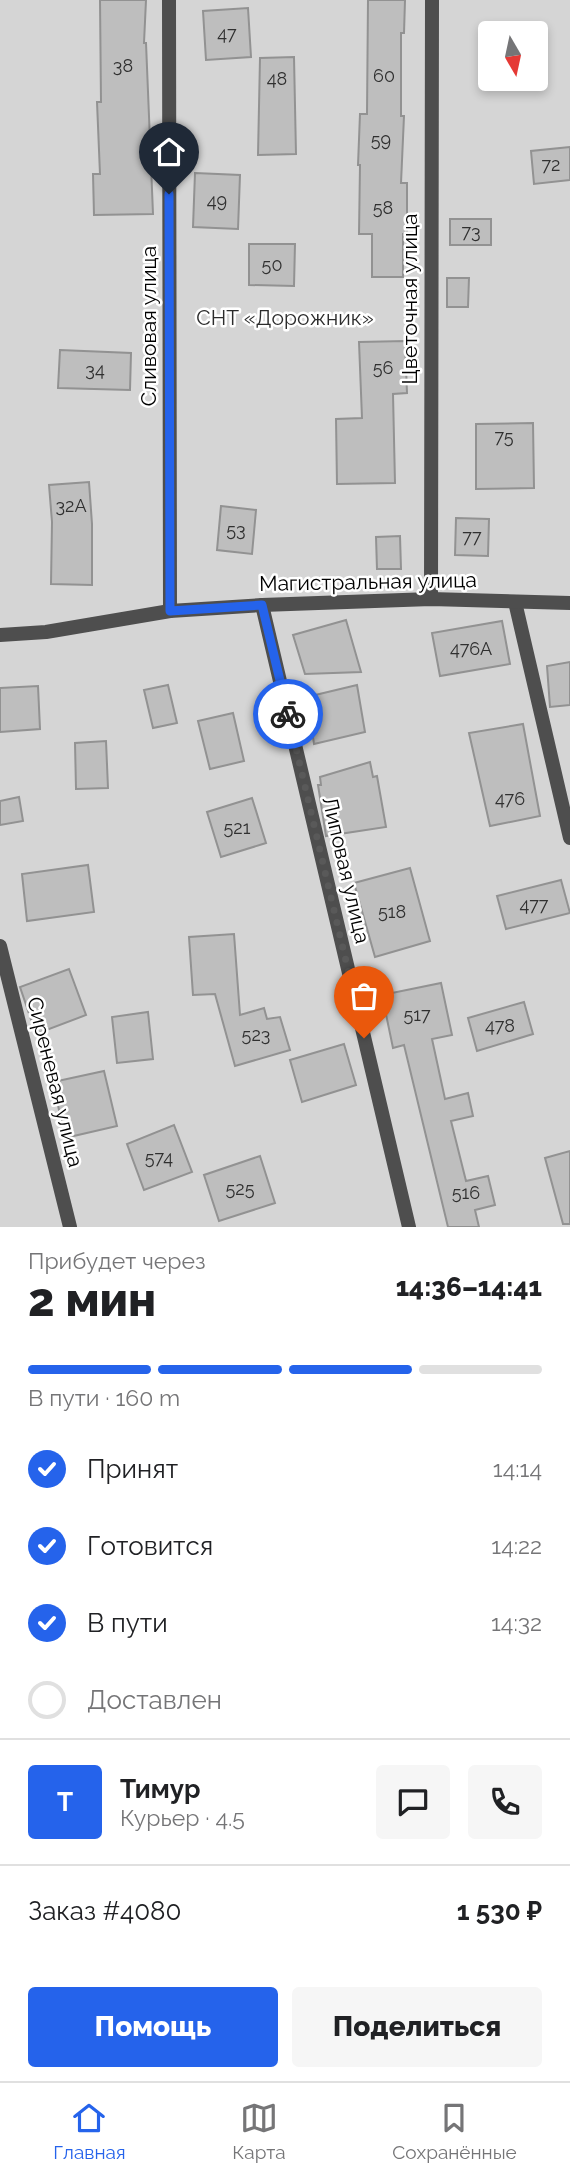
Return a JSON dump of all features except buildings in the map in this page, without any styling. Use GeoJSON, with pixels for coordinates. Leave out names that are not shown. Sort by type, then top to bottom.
{"type":"FeatureCollection","features":[{"type":"Feature","properties":{"kind":"street","name":"Сливовая улица"},"geometry":{"type":"LineString","coordinates":[[169,0],[170,611]]}},
{"type":"Feature","properties":{"kind":"street","name":"Цветочная улица"},"geometry":{"type":"LineString","coordinates":[[430,599],[432,0]]}},
{"type":"Feature","properties":{"kind":"street","name":"Магистральная улица"},"geometry":{"type":"LineString","coordinates":[[0,635],[46,632],[170,611],[262,605],[430,599],[570,603]]}},
{"type":"Feature","properties":{"kind":"street"},"geometry":{"type":"LineString","coordinates":[[515,602],[570,838]]}},
{"type":"Feature","properties":{"kind":"street","name":"Липовая улица"},"geometry":{"type":"LineString","coordinates":[[262,605],[409,1227]]}},
{"type":"Feature","properties":{"kind":"street","name":"Сиреневая улица"},"geometry":{"type":"LineString","coordinates":[[0,946],[70,1227]]}},
{"type":"Feature","properties":{"kind":"green space","name":"СНТ «Дорожник»"},"geometry":{"type":"Polygon","coordinates":[[[0,0],[570,0],[570,1227],[0,1227],[0,0]]]}},
{"type":"Feature","properties":{"kind":"way so far"},"geometry":{"type":"LineString","coordinates":[[288,714],[364,1038]]}},
{"type":"Feature","properties":{"kind":"route"},"geometry":{"type":"LineString","coordinates":[[169,194],[170,611],[262,605],[288,714]]}}]}
